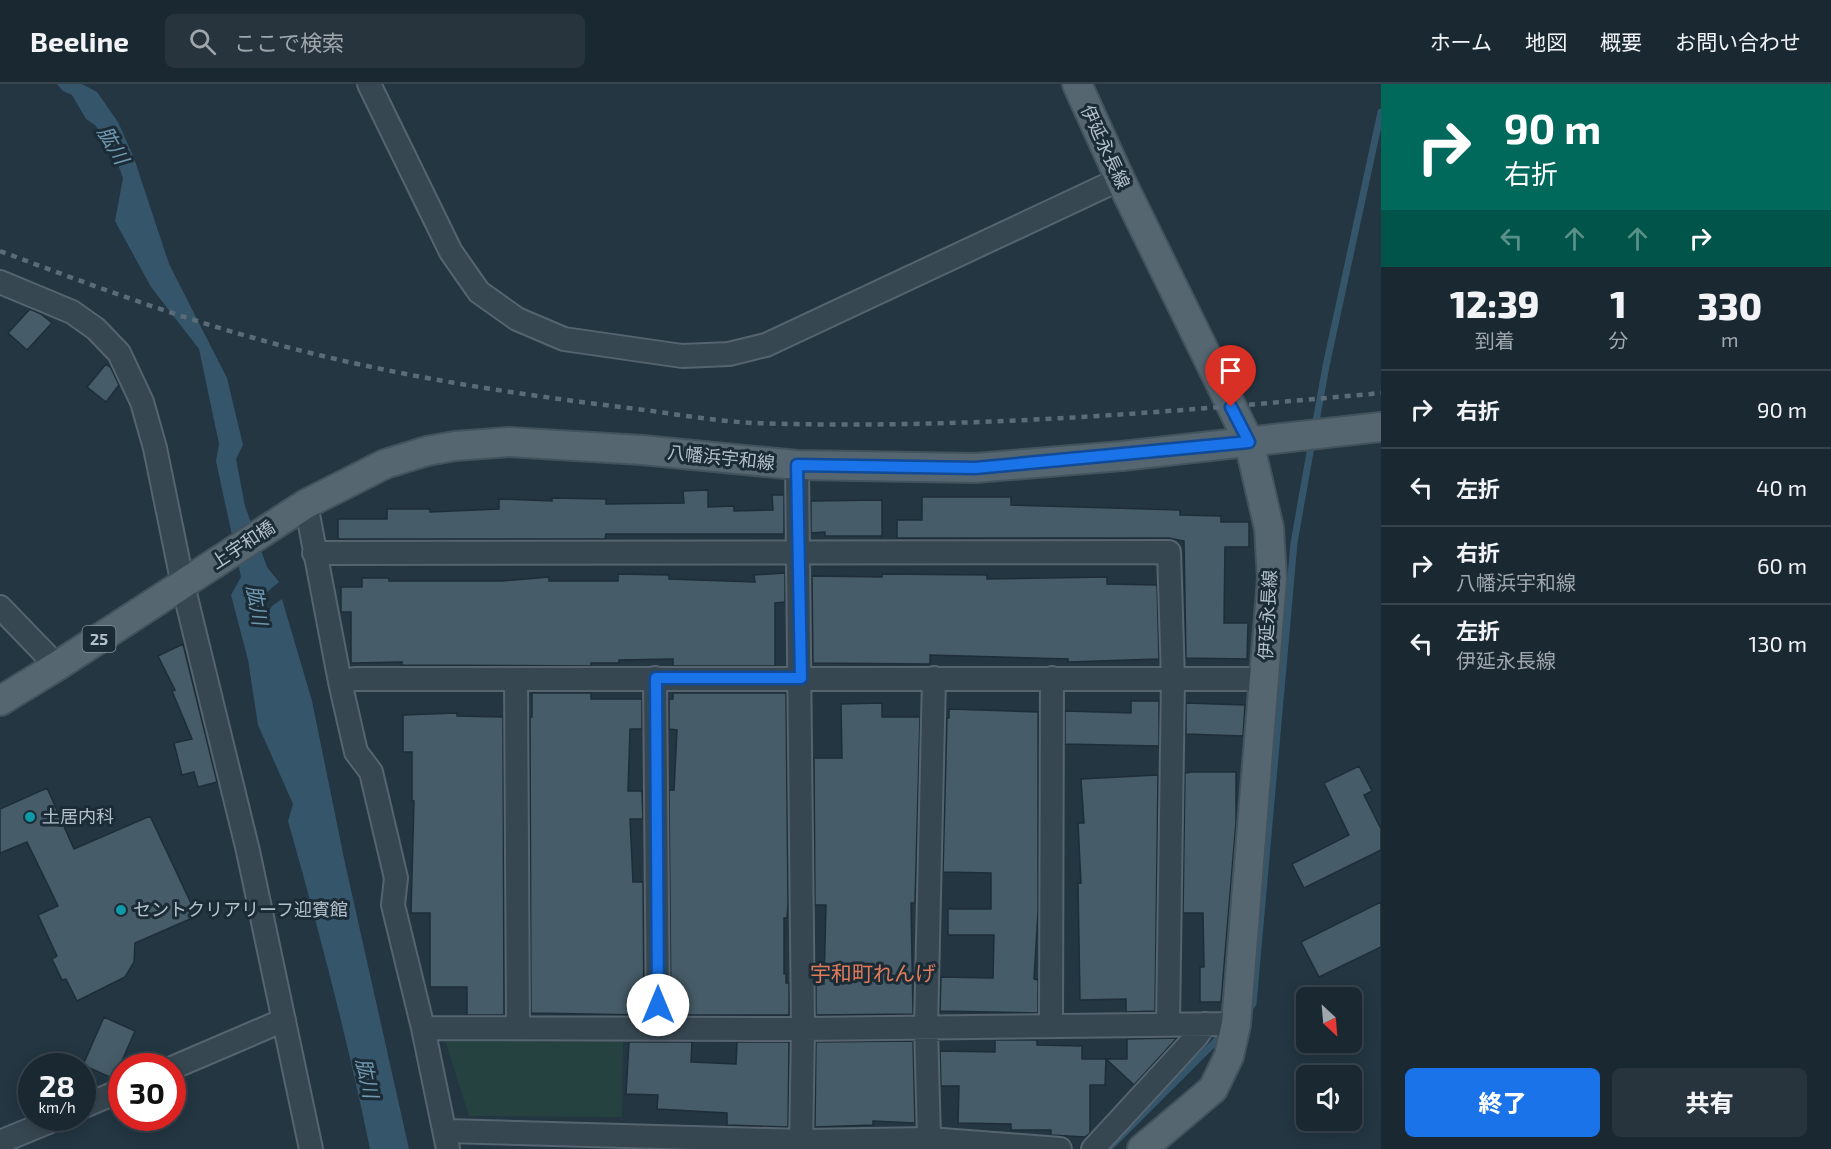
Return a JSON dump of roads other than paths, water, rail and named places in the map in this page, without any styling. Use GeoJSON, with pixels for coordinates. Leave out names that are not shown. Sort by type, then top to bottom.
{"type":"FeatureCollection","features":[{"type":"Feature","properties":{"kind":"main road","name":"伊延永長線"},"geometry":{"type":"LineString","coordinates":[[1077,84],[1120,179],[1249,442],[1264,506],[1271,558],[1272,579],[1236,1024],[1228,1056],[1213,1089],[1142,1149]]}},
{"type":"Feature","properties":{"kind":"main road","name":"八幡浜宇和線"},"geometry":{"type":"LineString","coordinates":[[298,509],[385,464],[427,451],[455,446],[520,442],[642,450],[797,465],[975,468],[1381,427]]}},
{"type":"Feature","properties":{"kind":"main road","name":"上宇和橋"},"geometry":{"type":"LineString","coordinates":[[190,580],[298,509]]}},
{"type":"Feature","properties":{"kind":"main road","name":"25"},"geometry":{"type":"LineString","coordinates":[[0,701],[190,580]]}},
{"type":"Feature","properties":{"kind":"street"},"geometry":{"type":"LineString","coordinates":[[369,84],[451,252],[479,292],[517,319],[564,339],[682,356],[729,354],[766,345],[1120,179]]}},
{"type":"Feature","properties":{"kind":"street"},"geometry":{"type":"LineString","coordinates":[[0,282],[72,312],[96,329],[119,353],[142,402],[190,580],[311,1149]]}},
{"type":"Feature","properties":{"kind":"street"},"geometry":{"type":"LineString","coordinates":[[797,465],[801,678],[803,1029],[801,1145]]}},
{"type":"Feature","properties":{"kind":"street"},"geometry":{"type":"LineString","coordinates":[[298,509],[314,553],[356,753],[371,772],[374,783],[396,878],[393,905],[447,1140],[801,1145],[929,1144],[1060,1149]]}},
{"type":"Feature","properties":{"kind":"street"},"geometry":{"type":"LineString","coordinates":[[314,553],[1169,552],[1173,679],[1168,1023]]}},
{"type":"Feature","properties":{"kind":"street"},"geometry":{"type":"LineString","coordinates":[[0,607],[57,666]]}},
{"type":"Feature","properties":{"kind":"street"},"geometry":{"type":"LineString","coordinates":[[340,682],[355,679],[516,678],[1264,679]]}},
{"type":"Feature","properties":{"kind":"street"},"geometry":{"type":"LineString","coordinates":[[516,678],[518,1028]]}},
{"type":"Feature","properties":{"kind":"street"},"geometry":{"type":"LineString","coordinates":[[656,678],[658,1028]]}},
{"type":"Feature","properties":{"kind":"street"},"geometry":{"type":"LineString","coordinates":[[929,1144],[926,1027],[934,678]]}},
{"type":"Feature","properties":{"kind":"street"},"geometry":{"type":"LineString","coordinates":[[1051,1025],[1052,678]]}},
{"type":"Feature","properties":{"kind":"street"},"geometry":{"type":"LineString","coordinates":[[186,1062],[284,1020]]}},
{"type":"Feature","properties":{"kind":"street"},"geometry":{"type":"LineString","coordinates":[[1093,1149],[1197,1036],[1205,1024]]}},
{"type":"Feature","properties":{"kind":"street"},"geometry":{"type":"LineString","coordinates":[[423,1028],[803,1029],[1236,1024]]}},
{"type":"Feature","properties":{"kind":"street"},"geometry":{"type":"LineString","coordinates":[[0,1142],[27,1131]]}},
{"type":"Feature","properties":{"kind":"water","name":"肱川"},"geometry":{"type":"Polygon","coordinates":[[[57,84],[82,84],[97,92],[118,122],[134,158],[169,264],[227,378],[243,445],[236,459],[245,506],[267,567],[279,582],[261,597],[264,611],[269,611],[282,599],[312,701],[345,863],[409,1149],[370,1149],[332,984],[288,821],[293,804],[258,725],[248,660],[231,595],[241,577],[216,461],[219,444],[199,349],[151,287],[115,221],[123,178],[113,151],[95,125],[86,119],[72,95],[63,91],[57,84]]]}},
{"type":"Feature","properties":{"kind":"waterway"},"geometry":{"type":"LineString","coordinates":[[1315,427],[1381,112]]}},
{"type":"Feature","properties":{"kind":"waterway"},"geometry":{"type":"LineString","coordinates":[[1246,1012],[1253,1004],[1294,543],[1312,441]]}},
{"type":"Feature","properties":{"kind":"waterway"},"geometry":{"type":"LineString","coordinates":[[1108,1149],[1225,1032]]}},
{"type":"Feature","properties":{"kind":"railway"},"geometry":{"type":"LineString","coordinates":[[0,251],[190,319],[344,361],[482,388],[721,420],[754,423],[832,424],[989,422],[1146,413],[1381,393]]}},
{"type":"Feature","properties":{"kind":"place","name":"土居内科"},"geometry":{"type":"Point","coordinates":[30,817]}},
{"type":"Feature","properties":{"kind":"place","name":"セントクリアリーフ迎賓館"},"geometry":{"type":"Point","coordinates":[121,910]}},
{"type":"Feature","properties":{"kind":"district","name":"宇和町れんげ"},"geometry":{"type":"Point","coordinates":[873,974]}}]}
